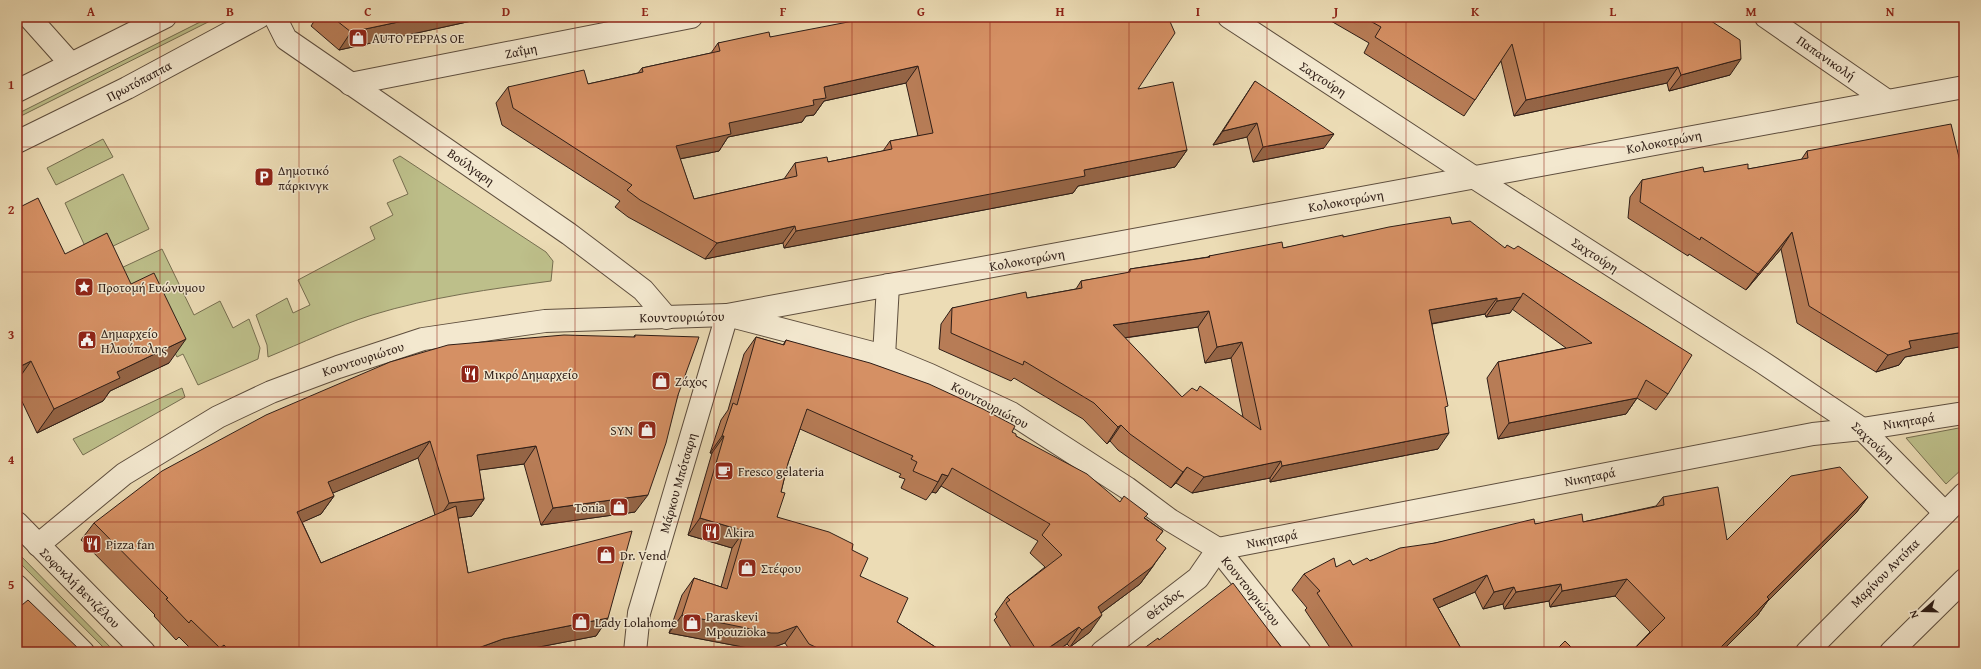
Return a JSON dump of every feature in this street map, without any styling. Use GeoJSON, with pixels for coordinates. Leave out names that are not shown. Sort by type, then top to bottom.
{"type":"FeatureCollection","features":[{"type":"Feature","properties":{"kind":"street"},"geometry":{"type":"LineString","coordinates":[[29,17],[71,64]]}},
{"type":"Feature","properties":{"kind":"street"},"geometry":{"type":"LineString","coordinates":[[17,91],[165,17]]}},
{"type":"Feature","properties":{"kind":"street","name":"Πρωτόπαππα"},"geometry":{"type":"LineString","coordinates":[[17,142],[127,88],[259,17]]}},
{"type":"Feature","properties":{"kind":"street","name":"Βούλγαρη"},"geometry":{"type":"LineString","coordinates":[[275,17],[286,39],[569,234],[643,290],[667,318]]}},
{"type":"Feature","properties":{"kind":"street","name":"Ζαΐμη"},"geometry":{"type":"LineString","coordinates":[[350,84],[691,17]]}},
{"type":"Feature","properties":{"kind":"street","name":"Σαχτούρη"},"geometry":{"type":"LineString","coordinates":[[1229,17],[1475,178],[1762,362],[1862,429],[1945,513]]}},
{"type":"Feature","properties":{"kind":"street","name":"Παπανικολή"},"geometry":{"type":"LineString","coordinates":[[1766,17],[1886,100]]}},
{"type":"Feature","properties":{"kind":"street","name":"Κολοκοτρώνη"},"geometry":{"type":"LineString","coordinates":[[727,315],[1475,178],[1886,100],[1964,87]]}},
{"type":"Feature","properties":{"kind":"street"},"geometry":{"type":"LineString","coordinates":[[884,356],[888,285]]}},
{"type":"Feature","properties":{"kind":"street","name":"Κουντουριώτου"},"geometry":{"type":"LineString","coordinates":[[38,545],[124,474],[218,418],[271,392],[338,367],[423,339],[545,320],[667,318],[727,315],[884,356],[930,374],[1010,413],[1127,488],[1170,520],[1218,549],[1300,652]]}},
{"type":"Feature","properties":{"kind":"street","name":"Μάρκου Μπότσαρη"},"geometry":{"type":"LineString","coordinates":[[635,652],[639,614],[727,315]]}},
{"type":"Feature","properties":{"kind":"street","name":"Νικηταρά"},"geometry":{"type":"LineString","coordinates":[[1218,549],[1806,435],[1862,429],[1964,413]]}},
{"type":"Feature","properties":{"kind":"street","name":"Μαρίνου Αντύπα"},"geometry":{"type":"LineString","coordinates":[[1807,652],[1964,494]]}},
{"type":"Feature","properties":{"kind":"street","name":"Σοφοκλή Βενιζέλου"},"geometry":{"type":"LineString","coordinates":[[17,523],[144,652]]}},
{"type":"Feature","properties":{"kind":"street","name":"Θέτιδος"},"geometry":{"type":"LineString","coordinates":[[1102,652],[1198,578],[1218,549]]}},
{"type":"Feature","properties":{"kind":"street"},"geometry":{"type":"LineString","coordinates":[[1891,652],[1964,580]]}},
{"type":"Feature","properties":{"kind":"street"},"geometry":{"type":"LineString","coordinates":[[17,586],[83,652]]}},
{"type":"Feature","properties":{"kind":"green space"},"geometry":{"type":"Polygon","coordinates":[[[210,17],[218,17],[17,118],[17,114],[210,17]]]}},
{"type":"Feature","properties":{"kind":"green space"},"geometry":{"type":"Polygon","coordinates":[[[103,139],[113,157],[56,185],[47,168],[103,139]]]}},
{"type":"Feature","properties":{"kind":"green space"},"geometry":{"type":"Polygon","coordinates":[[[400,156],[546,252],[553,261],[551,281],[461,294],[416,303],[346,324],[268,357],[267,345],[256,315],[287,298],[293,313],[310,305],[298,280],[375,239],[370,227],[393,215],[387,203],[408,194],[393,160],[400,156]]]}},
{"type":"Feature","properties":{"kind":"green space"},"geometry":{"type":"Polygon","coordinates":[[[123,174],[149,229],[90,257],[65,203],[123,174]]]}},
{"type":"Feature","properties":{"kind":"green space"},"geometry":{"type":"Polygon","coordinates":[[[162,249],[194,315],[220,301],[233,328],[249,319],[260,348],[258,359],[198,385],[183,354],[177,357],[141,287],[130,291],[119,269],[162,249]]]}},
{"type":"Feature","properties":{"kind":"green space"},"geometry":{"type":"Polygon","coordinates":[[[182,388],[185,397],[83,455],[73,439],[182,388]]]}},
{"type":"Feature","properties":{"kind":"green space"},"geometry":{"type":"Polygon","coordinates":[[[1964,427],[1964,467],[1946,484],[1906,438],[1964,427]]]}},
{"type":"Feature","properties":{"kind":"green space"},"geometry":{"type":"Polygon","coordinates":[[[17,552],[115,652],[108,652],[17,560],[17,552]]]}},
{"type":"Feature","properties":{"kind":"building"},"geometry":{"type":"Polygon","coordinates":[[[332,17],[422,17],[351,32],[332,17]]]}},
{"type":"Feature","properties":{"kind":"building"},"geometry":{"type":"Polygon","coordinates":[[[874,17],[1168,17],[1175,33],[1138,89],[1173,82],[1187,150],[1084,170],[1085,176],[796,231],[795,226],[717,243],[640,200],[627,190],[632,185],[513,108],[508,87],[584,70],[588,84],[643,72],[642,68],[720,51],[718,43],[769,32],[770,37],[874,17]],[[918,66],[824,87],[826,98],[813,100],[814,105],[729,123],[731,134],[676,146],[694,199],[797,176],[795,163],[827,157],[828,162],[892,149],[890,141],[933,133],[918,66]]]}},
{"type":"Feature","properties":{"kind":"building"},"geometry":{"type":"Polygon","coordinates":[[[1363,17],[1705,17],[1740,40],[1741,59],[1681,75],[1678,67],[1526,100],[1512,44],[1475,100],[1375,37],[1381,27],[1363,17]]]}},
{"type":"Feature","properties":{"kind":"building"},"geometry":{"type":"Polygon","coordinates":[[[1255,81],[1334,134],[1263,147],[1257,123],[1223,131],[1255,81]]]}},
{"type":"Feature","properties":{"kind":"building"},"geometry":{"type":"Polygon","coordinates":[[[1951,124],[1964,178],[1964,332],[1909,341],[1911,348],[1888,355],[1809,306],[1792,232],[1758,274],[1701,237],[1700,240],[1640,202],[1642,180],[1703,167],[1704,172],[1748,164],[1748,169],[1808,158],[1807,151],[1951,124]]]}},
{"type":"Feature","properties":{"kind":"building","name":"Δημαρχείο Ηλιούπολης"},"geometry":{"type":"Polygon","coordinates":[[[38,198],[65,254],[107,233],[131,284],[154,273],[186,339],[117,372],[120,378],[54,409],[31,361],[17,368],[17,201],[20,207],[38,198]]]}},
{"type":"Feature","properties":{"kind":"building"},"geometry":{"type":"Polygon","coordinates":[[[1450,217],[1452,224],[1470,221],[1505,248],[1507,245],[1514,249],[1518,246],[1692,355],[1668,394],[1646,380],[1637,398],[1509,423],[1498,362],[1592,343],[1523,293],[1521,297],[1497,301],[1497,298],[1429,310],[1448,406],[1445,407],[1449,433],[1282,466],[1281,461],[1204,477],[1187,467],[1183,472],[1130,434],[1121,425],[1118,427],[1094,403],[1024,361],[1023,365],[951,333],[952,308],[1026,292],[1027,298],[1082,288],[1081,281],[1130,272],[1130,269],[1210,257],[1209,256],[1282,242],[1283,248],[1389,227],[1450,217]],[[1209,311],[1113,325],[1182,397],[1192,388],[1197,391],[1200,386],[1261,430],[1242,342],[1217,347],[1209,311]]]}},
{"type":"Feature","properties":{"kind":"building"},"geometry":{"type":"Polygon","coordinates":[[[564,335],[699,337],[678,395],[666,443],[648,495],[553,508],[536,446],[477,455],[484,499],[449,503],[430,441],[328,482],[334,496],[297,512],[321,563],[456,506],[468,573],[632,531],[608,618],[503,639],[467,652],[231,652],[224,645],[220,648],[191,620],[189,623],[166,599],[168,598],[94,523],[162,471],[266,415],[390,362],[448,345],[564,335]]]}},
{"type":"Feature","properties":{"kind":"building"},"geometry":{"type":"Polygon","coordinates":[[[756,337],[784,345],[786,340],[870,363],[929,384],[983,409],[1015,426],[1012,432],[1016,434],[1016,436],[1087,474],[1120,502],[1124,496],[1148,514],[1144,518],[1163,531],[1156,540],[1166,548],[1152,567],[1098,607],[1102,615],[1082,630],[1079,627],[1044,651],[1041,648],[1037,651],[1006,603],[1010,600],[1007,597],[1062,555],[1042,535],[1050,524],[952,468],[948,476],[942,474],[938,482],[913,471],[917,462],[911,459],[913,456],[807,409],[788,463],[781,492],[785,493],[777,517],[829,532],[853,544],[852,550],[868,558],[860,576],[908,598],[897,622],[943,652],[826,652],[809,644],[797,626],[778,633],[771,633],[682,615],[694,578],[727,589],[744,531],[700,518],[724,436],[722,436],[733,403],[737,405],[756,337]]]}},
{"type":"Feature","properties":{"kind":"building"},"geometry":{"type":"Polygon","coordinates":[[[1840,467],[1868,497],[1767,597],[1769,599],[1716,652],[1631,652],[1665,618],[1627,579],[1562,591],[1561,584],[1516,592],[1514,587],[1494,592],[1487,575],[1433,599],[1463,652],[1356,652],[1317,593],[1320,591],[1304,574],[1334,558],[1336,567],[1350,560],[1353,565],[1367,558],[1370,561],[1400,548],[1435,543],[1534,519],[1535,524],[1582,514],[1583,522],[1664,505],[1663,497],[1718,487],[1727,540],[1791,476],[1840,467]]]}},
{"type":"Feature","properties":{"kind":"building"},"geometry":{"type":"Polygon","coordinates":[[[1233,583],[1285,652],[1139,652],[1158,638],[1159,640],[1233,583]]]}},
{"type":"Feature","properties":{"kind":"building"},"geometry":{"type":"Polygon","coordinates":[[[28,600],[82,652],[17,652],[17,601],[22,605],[28,600]]]}},
{"type":"Feature","properties":{"kind":"building"},"geometry":{"type":"Polygon","coordinates":[[[1565,641],[1576,652],[1554,652],[1565,641]]]}},
{"type":"Feature","properties":{"kind":"place","name":"AUTO PEPPAS OE"},"geometry":{"type":"Point","coordinates":[358,38]}},
{"type":"Feature","properties":{"kind":"place","name":"Δημοτικό πάρκινγκ"},"geometry":{"type":"Point","coordinates":[264,177]}},
{"type":"Feature","properties":{"kind":"place","name":"Προτομή Ευώνυμου"},"geometry":{"type":"Point","coordinates":[84,287]}},
{"type":"Feature","properties":{"kind":"place","name":"Δημαρχείο Ηλιούπολης"},"geometry":{"type":"Point","coordinates":[87,340]}},
{"type":"Feature","properties":{"kind":"place","name":"Μικρό Δημαρχείο"},"geometry":{"type":"Point","coordinates":[470,374]}},
{"type":"Feature","properties":{"kind":"place","name":"Ζάχος"},"geometry":{"type":"Point","coordinates":[661,381]}},
{"type":"Feature","properties":{"kind":"place","name":"SYN"},"geometry":{"type":"Point","coordinates":[647,430]}},
{"type":"Feature","properties":{"kind":"place","name":"Fresco gelateria"},"geometry":{"type":"Point","coordinates":[724,471]}},
{"type":"Feature","properties":{"kind":"place","name":"Tonia"},"geometry":{"type":"Point","coordinates":[619,507]}},
{"type":"Feature","properties":{"kind":"place","name":"Akira"},"geometry":{"type":"Point","coordinates":[711,532]}},
{"type":"Feature","properties":{"kind":"place","name":"Pizza fan"},"geometry":{"type":"Point","coordinates":[92,544]}},
{"type":"Feature","properties":{"kind":"place","name":"Dr. Vend"},"geometry":{"type":"Point","coordinates":[606,555]}},
{"type":"Feature","properties":{"kind":"place","name":"Στέφου"},"geometry":{"type":"Point","coordinates":[747,568]}},
{"type":"Feature","properties":{"kind":"place","name":"Lady Lolahome"},"geometry":{"type":"Point","coordinates":[581,622]}},
{"type":"Feature","properties":{"kind":"place","name":"Paraskevi Mpouzioka"},"geometry":{"type":"Point","coordinates":[692,623]}}]}
